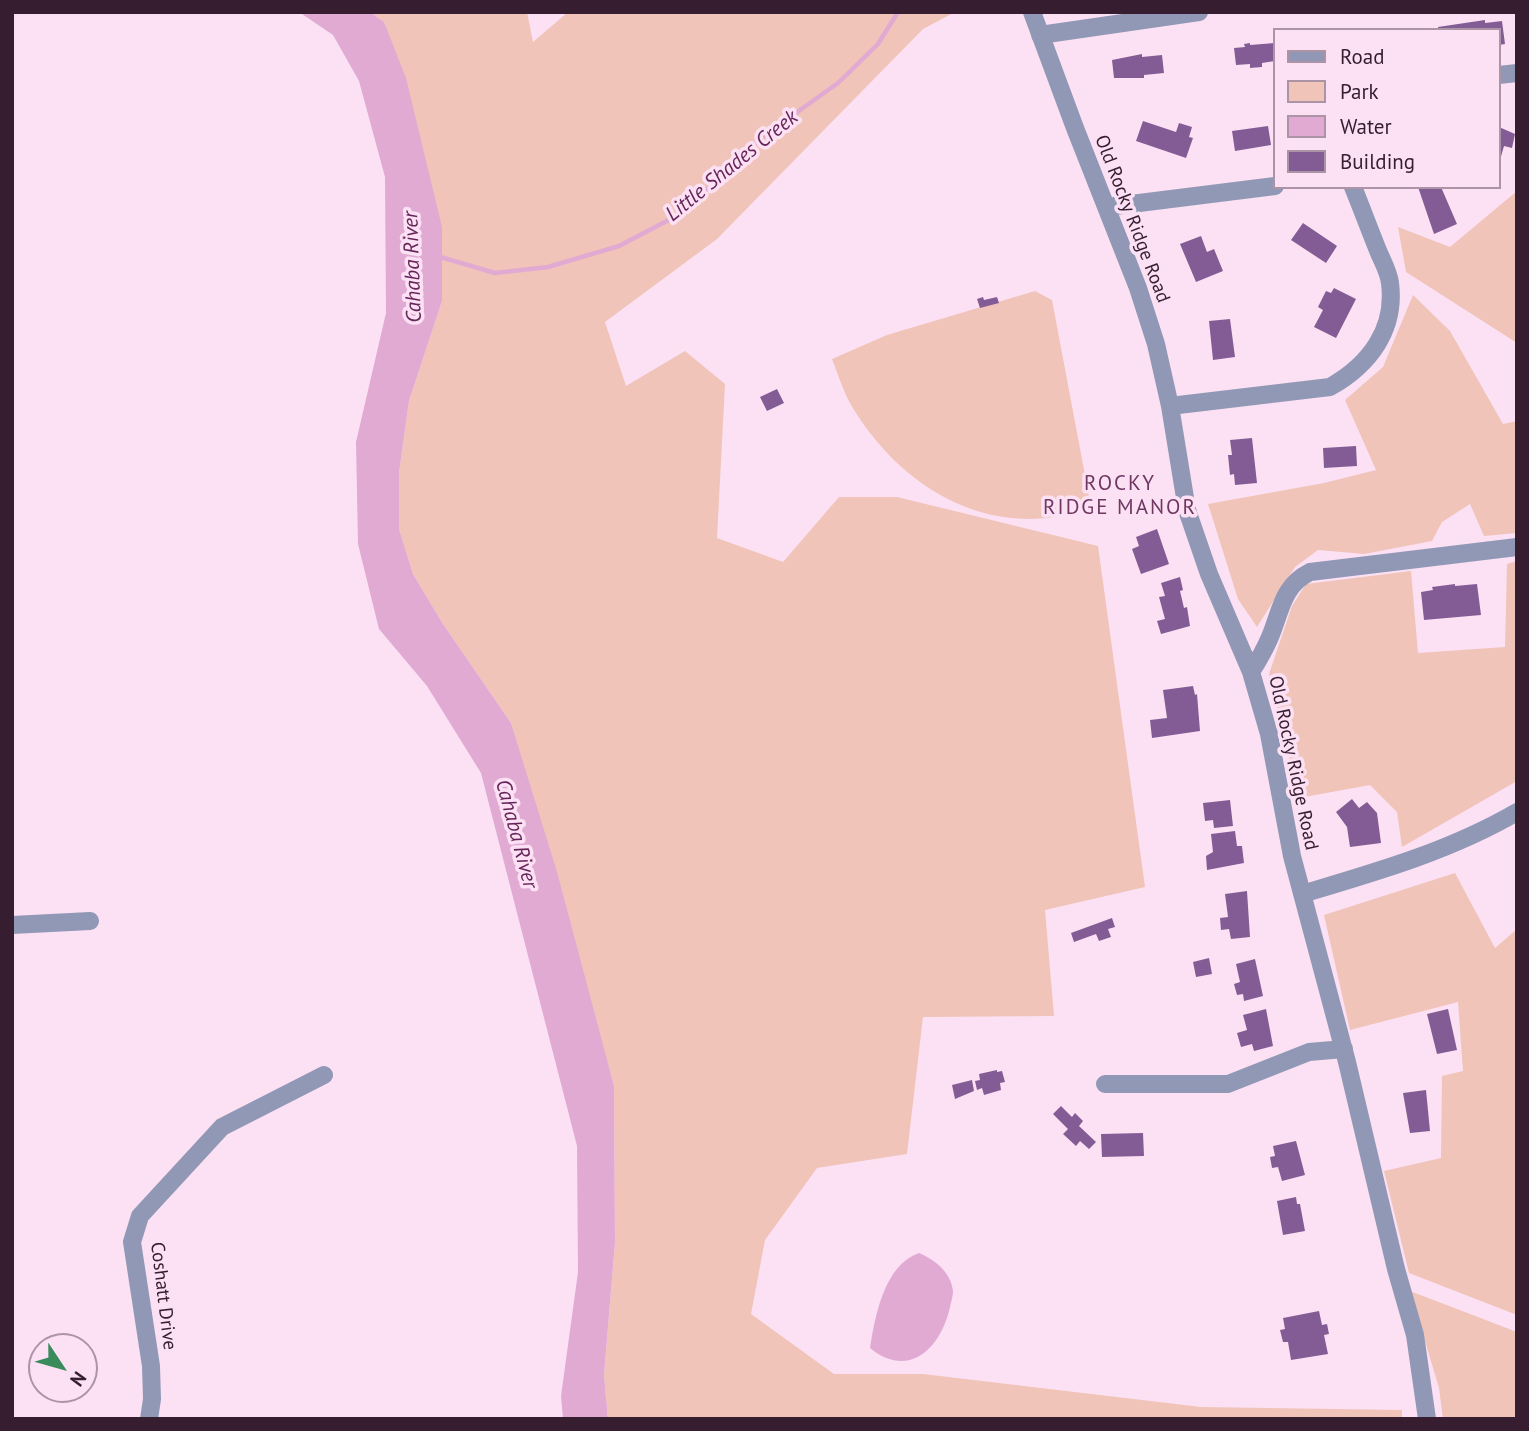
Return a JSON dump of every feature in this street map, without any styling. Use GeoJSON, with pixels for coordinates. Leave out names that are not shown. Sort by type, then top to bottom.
{"type":"FeatureCollection","features":[{"type":"Feature","properties":{"kind":"street","name":"Old Rocky Ridge Road"},"geometry":{"type":"LineString","coordinates":[[1032,12],[1142,299],[1156,344],[1170,406],[1186,510],[1209,575],[1251,672],[1269,734],[1292,856],[1344,1049],[1415,1335],[1427,1419]]}},
{"type":"Feature","properties":{"kind":"street"},"geometry":{"type":"LineString","coordinates":[[1040,36],[1199,12]]}},
{"type":"Feature","properties":{"kind":"street"},"geometry":{"type":"LineString","coordinates":[[1107,207],[1274,186]]}},
{"type":"Feature","properties":{"kind":"street"},"geometry":{"type":"LineString","coordinates":[[1170,406],[1330,387],[1351,375],[1373,352],[1385,332],[1391,309],[1390,281],[1354,189]]}},
{"type":"Feature","properties":{"kind":"street"},"geometry":{"type":"LineString","coordinates":[[1251,672],[1270,637],[1283,597],[1296,581],[1310,572],[1517,547]]}},
{"type":"Feature","properties":{"kind":"street"},"geometry":{"type":"LineString","coordinates":[[1302,894],[1392,867],[1481,833],[1517,812]]}},
{"type":"Feature","properties":{"kind":"street"},"geometry":{"type":"LineString","coordinates":[[12,925],[90,921]]}},
{"type":"Feature","properties":{"kind":"street"},"geometry":{"type":"LineString","coordinates":[[1105,1084],[1228,1084],[1309,1052],[1344,1049]]}},
{"type":"Feature","properties":{"kind":"street","name":"Coshatt Drive"},"geometry":{"type":"LineString","coordinates":[[149,1419],[152,1399],[151,1366],[132,1242],[140,1216],[222,1127],[324,1075]]}},
{"type":"Feature","properties":{"kind":"green space"},"geometry":{"type":"Polygon","coordinates":[[[370,12],[527,12],[533,42],[568,12],[955,12],[923,29],[717,239],[605,322],[626,386],[685,351],[725,384],[717,538],[783,562],[839,497],[897,497],[1098,546],[1145,887],[1045,910],[1054,1016],[923,1017],[907,1154],[817,1168],[765,1240],[751,1314],[834,1374],[923,1374],[1201,1407],[1402,1410],[1402,1419],[608,1419],[604,1375],[615,1242],[614,1086],[511,723],[443,624],[413,574],[399,529],[399,473],[409,401],[442,301],[384,22],[370,12]]]}},
{"type":"Feature","properties":{"kind":"green space"},"geometry":{"type":"Polygon","coordinates":[[[1517,191],[1517,343],[1406,272],[1398,227],[1450,247],[1517,191]]]}},
{"type":"Feature","properties":{"kind":"green space"},"geometry":{"type":"Polygon","coordinates":[[[1035,291],[1052,300],[1091,507],[1056,517],[1022,519],[989,514],[957,504],[928,487],[901,466],[877,441],[856,413],[845,394],[832,359],[887,335],[1035,291]]]}},
{"type":"Feature","properties":{"kind":"green space"},"geometry":{"type":"Polygon","coordinates":[[[1413,295],[1450,331],[1503,424],[1517,421],[1517,533],[1484,536],[1470,504],[1442,522],[1432,541],[1364,554],[1318,550],[1295,567],[1257,627],[1238,599],[1208,504],[1324,483],[1376,470],[1345,400],[1383,367],[1413,295]]]}},
{"type":"Feature","properties":{"kind":"green space"},"geometry":{"type":"Polygon","coordinates":[[[1517,561],[1517,781],[1402,847],[1397,812],[1370,785],[1299,798],[1269,674],[1292,606],[1306,584],[1411,571],[1418,653],[1505,647],[1507,564],[1517,561]]]}},
{"type":"Feature","properties":{"kind":"green space"},"geometry":{"type":"Polygon","coordinates":[[[1455,873],[1495,948],[1517,929],[1517,1315],[1409,1273],[1384,1171],[1441,1158],[1442,1076],[1463,1071],[1458,1002],[1350,1030],[1324,915],[1455,873]]]}},
{"type":"Feature","properties":{"kind":"green space"},"geometry":{"type":"Polygon","coordinates":[[[1410,1291],[1517,1332],[1517,1419],[1443,1419],[1439,1388],[1410,1291]]]}},
{"type":"Feature","properties":{"kind":"water","name":"Cahaba River"},"geometry":{"type":"Polygon","coordinates":[[[299,12],[370,12],[384,22],[406,78],[442,227],[442,301],[409,401],[399,473],[399,529],[413,574],[443,624],[511,723],[557,872],[614,1086],[615,1242],[604,1375],[608,1419],[563,1419],[561,1396],[578,1272],[577,1146],[481,773],[427,686],[379,629],[358,544],[356,442],[386,313],[385,177],[359,81],[333,35],[299,12]]]}},
{"type":"Feature","properties":{"kind":"water"},"geometry":{"type":"Polygon","coordinates":[[[919,1253],[946,1272],[952,1284],[952,1297],[946,1322],[931,1346],[910,1360],[898,1361],[884,1357],[870,1348],[872,1336],[878,1307],[889,1280],[907,1259],[919,1253]]]}},
{"type":"Feature","properties":{"kind":"building"},"geometry":{"type":"Polygon","coordinates":[[[1485,20],[1485,23],[1502,21],[1505,44],[1501,45],[1501,28],[1438,27],[1485,20]]]}},
{"type":"Feature","properties":{"kind":"building"},"geometry":{"type":"Polygon","coordinates":[[[1274,43],[1274,61],[1262,63],[1262,67],[1236,65],[1234,48],[1245,47],[1244,44],[1274,43]]]}},
{"type":"Feature","properties":{"kind":"building"},"geometry":{"type":"Polygon","coordinates":[[[1142,54],[1142,57],[1162,55],[1164,73],[1144,75],[1144,78],[1114,78],[1112,60],[1142,54]]]}},
{"type":"Feature","properties":{"kind":"building"},"geometry":{"type":"Polygon","coordinates":[[[1143,121],[1176,132],[1179,123],[1192,127],[1189,137],[1193,138],[1186,158],[1136,141],[1143,121]]]}},
{"type":"Feature","properties":{"kind":"building"},"geometry":{"type":"Polygon","coordinates":[[[1268,126],[1271,145],[1235,151],[1232,131],[1268,126]]]}},
{"type":"Feature","properties":{"kind":"building"},"geometry":{"type":"Polygon","coordinates":[[[1501,128],[1515,134],[1512,148],[1504,146],[1501,156],[1501,128]]]}},
{"type":"Feature","properties":{"kind":"building"},"geometry":{"type":"Polygon","coordinates":[[[1419,189],[1442,189],[1457,224],[1434,234],[1419,189]]]}},
{"type":"Feature","properties":{"kind":"building"},"geometry":{"type":"Polygon","coordinates":[[[1303,223],[1337,246],[1326,263],[1291,240],[1303,223]]]}},
{"type":"Feature","properties":{"kind":"building"},"geometry":{"type":"Polygon","coordinates":[[[1201,236],[1207,252],[1214,249],[1223,271],[1196,282],[1180,244],[1201,236]]]}},
{"type":"Feature","properties":{"kind":"building"},"geometry":{"type":"Polygon","coordinates":[[[1334,288],[1356,299],[1336,338],[1314,327],[1323,310],[1318,307],[1326,291],[1331,293],[1334,288]]]}},
{"type":"Feature","properties":{"kind":"building"},"geometry":{"type":"Polygon","coordinates":[[[983,297],[984,300],[997,297],[999,303],[980,308],[977,299],[983,297]]]}},
{"type":"Feature","properties":{"kind":"building"},"geometry":{"type":"Polygon","coordinates":[[[1230,319],[1235,357],[1213,360],[1209,321],[1230,319]]]}},
{"type":"Feature","properties":{"kind":"building"},"geometry":{"type":"Polygon","coordinates":[[[777,389],[784,403],[767,411],[760,397],[777,389]]]}},
{"type":"Feature","properties":{"kind":"building"},"geometry":{"type":"Polygon","coordinates":[[[1252,438],[1257,483],[1235,485],[1234,474],[1230,475],[1230,440],[1252,438]]]}},
{"type":"Feature","properties":{"kind":"building"},"geometry":{"type":"Polygon","coordinates":[[[1356,446],[1357,466],[1324,468],[1323,448],[1356,446]]]}},
{"type":"Feature","properties":{"kind":"building"},"geometry":{"type":"Polygon","coordinates":[[[1157,529],[1169,564],[1141,574],[1132,549],[1139,546],[1136,537],[1157,529]]]}},
{"type":"Feature","properties":{"kind":"building"},"geometry":{"type":"Polygon","coordinates":[[[1180,577],[1183,590],[1180,591],[1184,608],[1187,607],[1190,626],[1161,634],[1157,621],[1165,619],[1159,597],[1165,596],[1161,583],[1180,577]]]}},
{"type":"Feature","properties":{"kind":"building"},"geometry":{"type":"Polygon","coordinates":[[[1477,584],[1481,615],[1424,620],[1421,592],[1433,590],[1432,587],[1477,584]]]}},
{"type":"Feature","properties":{"kind":"building"},"geometry":{"type":"Polygon","coordinates":[[[1193,686],[1195,695],[1197,694],[1200,731],[1152,738],[1150,720],[1167,718],[1163,690],[1193,686]]]}},
{"type":"Feature","properties":{"kind":"building"},"geometry":{"type":"Polygon","coordinates":[[[1352,799],[1359,808],[1367,802],[1377,813],[1381,843],[1350,847],[1347,827],[1336,812],[1352,799]]]}},
{"type":"Feature","properties":{"kind":"building"},"geometry":{"type":"Polygon","coordinates":[[[1230,800],[1233,826],[1214,828],[1213,820],[1205,821],[1203,803],[1230,800]]]}},
{"type":"Feature","properties":{"kind":"building"},"geometry":{"type":"Polygon","coordinates":[[[1235,831],[1237,846],[1242,846],[1244,863],[1207,870],[1206,856],[1213,852],[1211,834],[1235,831]]]}},
{"type":"Feature","properties":{"kind":"building"},"geometry":{"type":"Polygon","coordinates":[[[1247,891],[1250,937],[1231,939],[1229,929],[1221,930],[1220,918],[1228,917],[1225,894],[1247,891]]]}},
{"type":"Feature","properties":{"kind":"building"},"geometry":{"type":"Polygon","coordinates":[[[1112,918],[1115,927],[1108,929],[1111,937],[1099,941],[1096,934],[1074,942],[1071,933],[1112,918]]]}},
{"type":"Feature","properties":{"kind":"building"},"geometry":{"type":"Polygon","coordinates":[[[1209,958],[1212,974],[1196,977],[1193,962],[1209,958]]]}},
{"type":"Feature","properties":{"kind":"building"},"geometry":{"type":"Polygon","coordinates":[[[1255,959],[1263,996],[1244,1001],[1243,994],[1237,995],[1234,984],[1240,982],[1236,964],[1255,959]]]}},
{"type":"Feature","properties":{"kind":"building"},"geometry":{"type":"Polygon","coordinates":[[[1266,1009],[1273,1046],[1254,1051],[1252,1044],[1241,1047],[1237,1033],[1247,1030],[1243,1015],[1266,1009]]]}},
{"type":"Feature","properties":{"kind":"building"},"geometry":{"type":"Polygon","coordinates":[[[1448,1009],[1457,1050],[1437,1054],[1427,1014],[1448,1009]]]}},
{"type":"Feature","properties":{"kind":"building"},"geometry":{"type":"Polygon","coordinates":[[[1002,1071],[1005,1082],[1000,1083],[1001,1090],[984,1095],[982,1088],[977,1090],[975,1081],[980,1080],[979,1074],[1002,1071]]]}},
{"type":"Feature","properties":{"kind":"building"},"geometry":{"type":"Polygon","coordinates":[[[972,1080],[974,1091],[955,1099],[952,1085],[972,1080]]]}},
{"type":"Feature","properties":{"kind":"building"},"geometry":{"type":"Polygon","coordinates":[[[1426,1090],[1430,1131],[1410,1133],[1403,1093],[1426,1090]]]}},
{"type":"Feature","properties":{"kind":"building"},"geometry":{"type":"Polygon","coordinates":[[[1061,1106],[1072,1117],[1075,1113],[1083,1121],[1079,1126],[1096,1142],[1089,1149],[1080,1141],[1076,1146],[1063,1134],[1068,1129],[1053,1114],[1061,1106]]]}},
{"type":"Feature","properties":{"kind":"building"},"geometry":{"type":"Polygon","coordinates":[[[1143,1133],[1144,1156],[1102,1157],[1101,1134],[1143,1133]]]}},
{"type":"Feature","properties":{"kind":"building"},"geometry":{"type":"Polygon","coordinates":[[[1296,1141],[1305,1175],[1282,1181],[1278,1167],[1272,1168],[1270,1157],[1275,1156],[1273,1146],[1296,1141]]]}},
{"type":"Feature","properties":{"kind":"building"},"geometry":{"type":"Polygon","coordinates":[[[1296,1197],[1305,1231],[1283,1235],[1277,1201],[1296,1197]]]}},
{"type":"Feature","properties":{"kind":"building"},"geometry":{"type":"Polygon","coordinates":[[[1319,1311],[1322,1325],[1327,1324],[1329,1334],[1324,1335],[1328,1354],[1291,1360],[1288,1342],[1283,1342],[1280,1330],[1285,1329],[1283,1318],[1319,1311]]]}},
{"type":"Feature","properties":{"kind":"waterway","name":"Little Shades Creek"},"geometry":{"type":"LineString","coordinates":[[437,256],[495,273],[548,267],[619,246],[682,213],[761,138],[838,83],[878,44],[898,12]]}},
{"type":"Feature","properties":{"kind":"district","name":"ROCKY RIDGE MANOR"},"geometry":{"type":"Point","coordinates":[1120,496]}}]}
